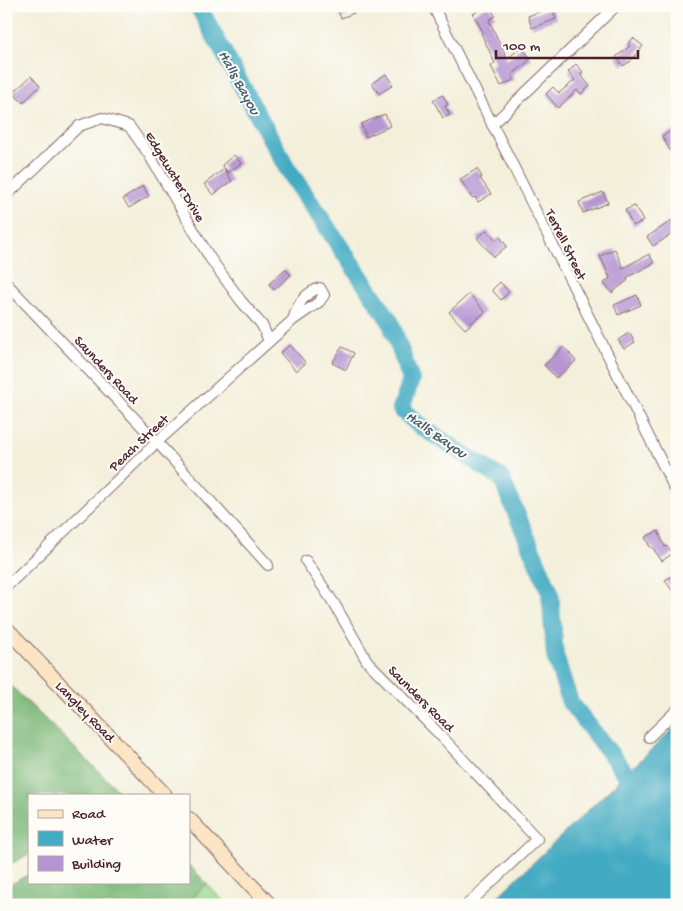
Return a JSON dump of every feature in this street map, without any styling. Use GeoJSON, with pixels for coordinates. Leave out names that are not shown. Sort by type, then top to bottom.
{"type":"FeatureCollection","features":[{"type":"Feature","properties":{"kind":"street","name":"Terrell Street"},"geometry":{"type":"LineString","coordinates":[[433,6],[677,493]]}},
{"type":"Feature","properties":{"kind":"street"},"geometry":{"type":"LineString","coordinates":[[492,125],[616,6]]}},
{"type":"Feature","properties":{"kind":"street","name":"Edgewater Drive"},"geometry":{"type":"LineString","coordinates":[[6,196],[80,126],[102,118],[129,126],[148,153],[210,258],[241,301],[262,325],[269,341]]}},
{"type":"Feature","properties":{"kind":"street","name":"Saunders Road"},"geometry":{"type":"LineString","coordinates":[[6,283],[157,442],[268,565]]}},
{"type":"Feature","properties":{"kind":"street","name":"Peach Street"},"geometry":{"type":"LineString","coordinates":[[6,587],[157,442],[293,320]]}},
{"type":"Feature","properties":{"kind":"street","name":"Saunders Road"},"geometry":{"type":"LineString","coordinates":[[306,562],[335,605],[367,661],[444,739],[537,839],[467,905]]}},
{"type":"Feature","properties":{"kind":"street","name":"Langley Road"},"geometry":{"type":"LineString","coordinates":[[6,628],[164,794]]}},
{"type":"Feature","properties":{"kind":"street"},"geometry":{"type":"LineString","coordinates":[[649,737],[677,710]]}},
{"type":"Feature","properties":{"kind":"street"},"geometry":{"type":"LineString","coordinates":[[190,820],[270,905]]}},
{"type":"Feature","properties":{"kind":"green space"},"geometry":{"type":"Polygon","coordinates":[[[6,681],[122,794],[28,794],[28,855],[6,867],[6,681]]]}},
{"type":"Feature","properties":{"kind":"green space"},"geometry":{"type":"Polygon","coordinates":[[[190,866],[207,884],[185,905],[6,905],[6,887],[28,875],[28,884],[190,884],[190,866]]]}},
{"type":"Feature","properties":{"kind":"green space"},"geometry":{"type":"Polygon","coordinates":[[[207,884],[227,905],[185,905],[207,884]]]}},
{"type":"Feature","properties":{"kind":"water"},"geometry":{"type":"Polygon","coordinates":[[[677,725],[677,905],[489,905],[677,725]]]}},
{"type":"Feature","properties":{"kind":"building"},"geometry":{"type":"Polygon","coordinates":[[[336,6],[351,6],[354,13],[341,18],[336,6]]]}},
{"type":"Feature","properties":{"kind":"building"},"geometry":{"type":"Polygon","coordinates":[[[486,6],[490,6],[495,16],[489,20],[507,59],[522,47],[531,59],[512,75],[514,80],[501,86],[491,66],[495,63],[481,33],[483,32],[473,14],[486,6]]]}},
{"type":"Feature","properties":{"kind":"building"},"geometry":{"type":"Polygon","coordinates":[[[552,7],[556,19],[532,28],[528,16],[552,7]]]}},
{"type":"Feature","properties":{"kind":"building"},"geometry":{"type":"Polygon","coordinates":[[[633,38],[643,46],[629,63],[623,66],[616,57],[630,46],[628,44],[633,38]]]}},
{"type":"Feature","properties":{"kind":"building"},"geometry":{"type":"Polygon","coordinates":[[[576,64],[583,72],[580,74],[590,86],[581,94],[577,90],[558,108],[546,94],[553,87],[559,93],[575,80],[568,72],[576,64]]]}},
{"type":"Feature","properties":{"kind":"building"},"geometry":{"type":"Polygon","coordinates":[[[386,74],[393,85],[379,94],[372,83],[386,74]]]}},
{"type":"Feature","properties":{"kind":"building"},"geometry":{"type":"Polygon","coordinates":[[[31,76],[40,86],[23,103],[13,93],[31,76]]]}},
{"type":"Feature","properties":{"kind":"building"},"geometry":{"type":"Polygon","coordinates":[[[443,95],[448,105],[445,106],[450,115],[443,118],[433,100],[443,95]]]}},
{"type":"Feature","properties":{"kind":"building"},"geometry":{"type":"Polygon","coordinates":[[[385,114],[390,126],[366,137],[361,124],[385,114]]]}},
{"type":"Feature","properties":{"kind":"building"},"geometry":{"type":"Polygon","coordinates":[[[677,128],[677,164],[662,136],[677,128]]]}},
{"type":"Feature","properties":{"kind":"building"},"geometry":{"type":"Polygon","coordinates":[[[234,155],[241,163],[228,173],[222,165],[234,155]]]}},
{"type":"Feature","properties":{"kind":"building"},"geometry":{"type":"Polygon","coordinates":[[[224,169],[232,181],[213,195],[204,184],[224,169]]]}},
{"type":"Feature","properties":{"kind":"building"},"geometry":{"type":"Polygon","coordinates":[[[477,169],[482,177],[480,178],[491,194],[478,202],[475,197],[472,198],[460,179],[477,169]]]}},
{"type":"Feature","properties":{"kind":"building"},"geometry":{"type":"Polygon","coordinates":[[[143,186],[149,196],[129,208],[123,199],[143,186]]]}},
{"type":"Feature","properties":{"kind":"building"},"geometry":{"type":"Polygon","coordinates":[[[603,192],[608,203],[583,213],[579,202],[603,192]]]}},
{"type":"Feature","properties":{"kind":"building"},"geometry":{"type":"Polygon","coordinates":[[[635,206],[643,221],[633,226],[625,210],[635,206]]]}},
{"type":"Feature","properties":{"kind":"building"},"geometry":{"type":"Polygon","coordinates":[[[677,217],[677,231],[653,246],[647,237],[677,217]]]}},
{"type":"Feature","properties":{"kind":"building"},"geometry":{"type":"Polygon","coordinates":[[[487,230],[496,240],[500,237],[507,246],[494,257],[477,238],[487,230]]]}},
{"type":"Feature","properties":{"kind":"building"},"geometry":{"type":"Polygon","coordinates":[[[615,249],[623,268],[649,254],[654,263],[626,278],[628,280],[612,293],[604,283],[610,278],[600,256],[615,249]]]}},
{"type":"Feature","properties":{"kind":"building"},"geometry":{"type":"Polygon","coordinates":[[[285,269],[291,275],[274,290],[269,284],[285,269]]]}},
{"type":"Feature","properties":{"kind":"building"},"geometry":{"type":"Polygon","coordinates":[[[500,282],[509,292],[501,300],[492,290],[500,282]]]}},
{"type":"Feature","properties":{"kind":"building"},"geometry":{"type":"Polygon","coordinates":[[[469,294],[485,312],[465,329],[449,312],[469,294]]]}},
{"type":"Feature","properties":{"kind":"building"},"geometry":{"type":"Polygon","coordinates":[[[637,295],[641,305],[618,315],[614,305],[637,295]]]}},
{"type":"Feature","properties":{"kind":"building"},"geometry":{"type":"Polygon","coordinates":[[[629,333],[635,342],[624,349],[618,340],[629,333]]]}},
{"type":"Feature","properties":{"kind":"building"},"geometry":{"type":"Polygon","coordinates":[[[290,345],[306,363],[296,371],[280,353],[290,345]]]}},
{"type":"Feature","properties":{"kind":"building"},"geometry":{"type":"Polygon","coordinates":[[[342,347],[354,353],[346,370],[332,363],[342,347]]]}},
{"type":"Feature","properties":{"kind":"building"},"geometry":{"type":"Polygon","coordinates":[[[564,347],[576,361],[556,378],[544,365],[564,347]]]}},
{"type":"Feature","properties":{"kind":"building"},"geometry":{"type":"Polygon","coordinates":[[[658,531],[665,547],[667,546],[673,553],[662,561],[652,547],[650,547],[645,537],[658,531]]]}},
{"type":"Feature","properties":{"kind":"building"},"geometry":{"type":"Polygon","coordinates":[[[677,573],[677,598],[665,580],[677,573]]]}},
{"type":"Feature","properties":{"kind":"waterway","name":"Halls Bayou"},"geometry":{"type":"LineString","coordinates":[[198,6],[287,168],[390,321],[411,380],[401,409],[420,426],[501,478],[550,592],[555,656],[570,702],[651,806],[677,820]]}}]}
